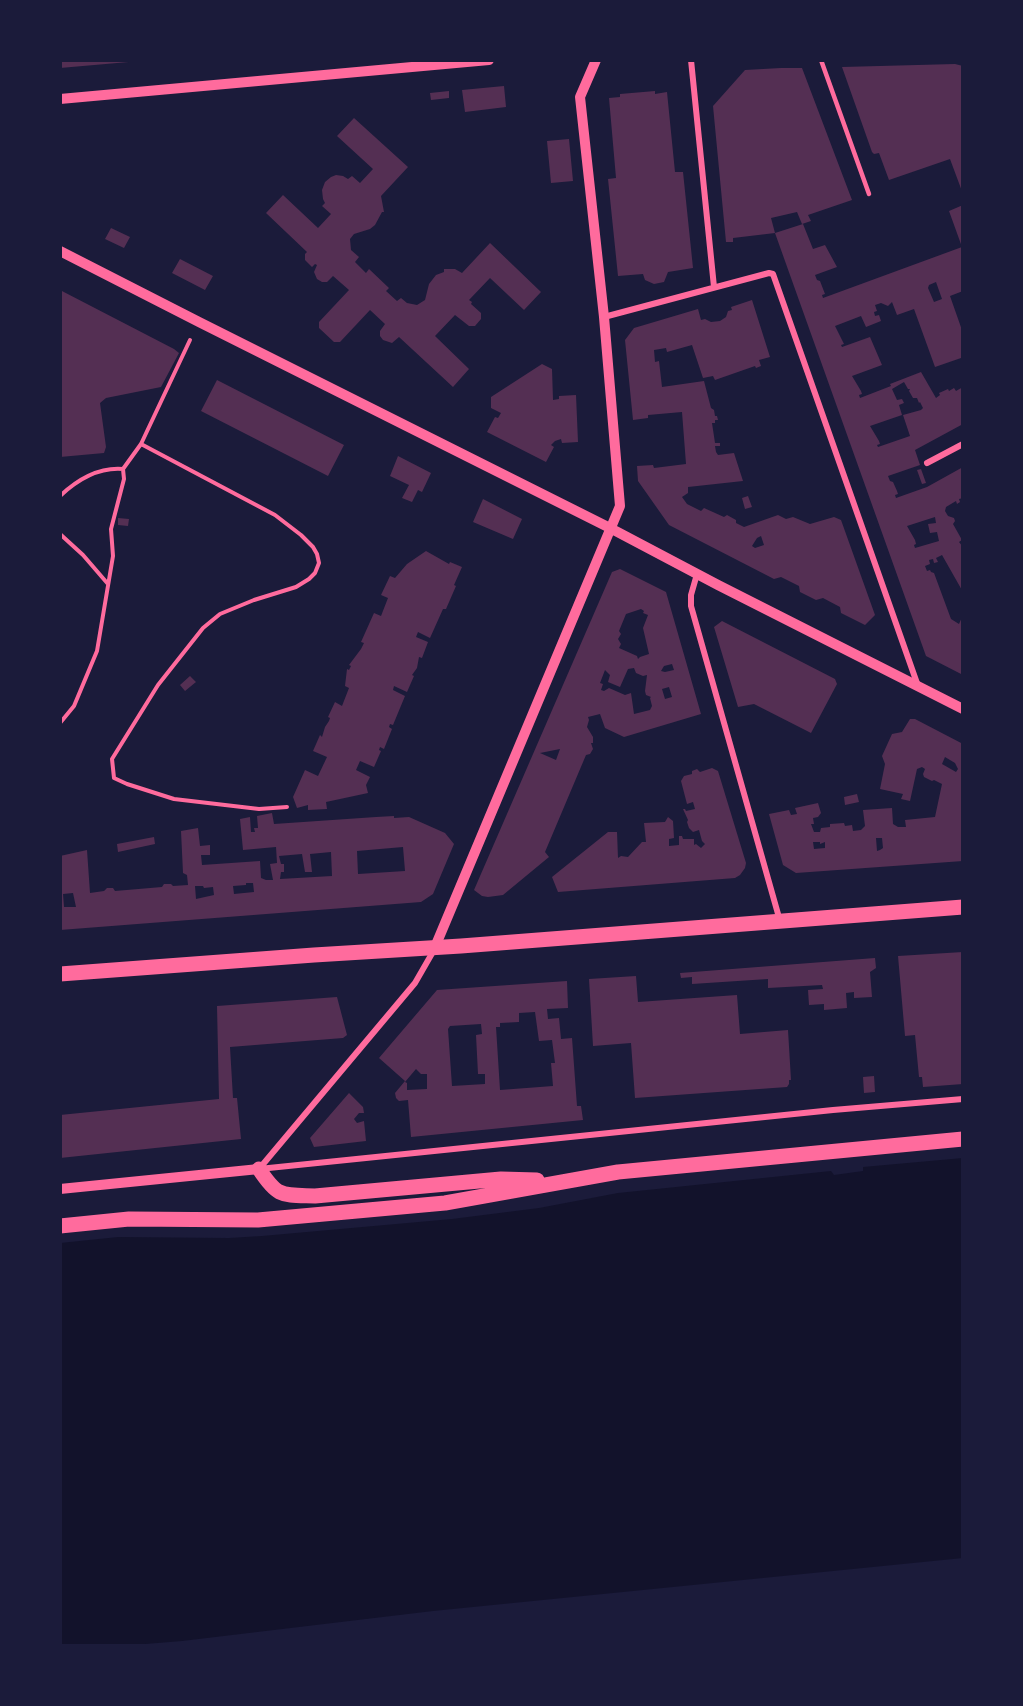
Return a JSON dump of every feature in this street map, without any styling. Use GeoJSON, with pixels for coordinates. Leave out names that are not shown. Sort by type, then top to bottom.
{"type":"FeatureCollection","features":[{"type":"Feature","properties":{"kind":"main road"},"geometry":{"type":"LineString","coordinates":[[60,974],[963,907]]}},
{"type":"Feature","properties":{"kind":"main road"},"geometry":{"type":"LineString","coordinates":[[60,1226],[129,1219],[258,1220],[445,1203],[618,1172],[963,1139]]}},
{"type":"Feature","properties":{"kind":"main road"},"geometry":{"type":"LineString","coordinates":[[259,1169],[270,1186],[285,1195],[315,1196],[501,1179],[567,1182]]}},
{"type":"Feature","properties":{"kind":"street"},"geometry":{"type":"LineString","coordinates":[[60,99],[383,65],[489,60]]}},
{"type":"Feature","properties":{"kind":"street"},"geometry":{"type":"LineString","coordinates":[[259,1169],[415,983],[435,947],[620,507],[604,317],[580,97],[596,60]]}},
{"type":"Feature","properties":{"kind":"street"},"geometry":{"type":"LineString","coordinates":[[691,60],[714,287]]}},
{"type":"Feature","properties":{"kind":"street"},"geometry":{"type":"LineString","coordinates":[[60,251],[963,709]]}},
{"type":"Feature","properties":{"kind":"street"},"geometry":{"type":"LineString","coordinates":[[604,317],[769,273],[773,274],[919,687]]}},
{"type":"Feature","properties":{"kind":"street"},"geometry":{"type":"LineString","coordinates":[[927,463],[963,444]]}},
{"type":"Feature","properties":{"kind":"street"},"geometry":{"type":"LineString","coordinates":[[697,574],[691,595],[691,606],[780,921]]}},
{"type":"Feature","properties":{"kind":"street"},"geometry":{"type":"LineString","coordinates":[[60,1189],[963,1099]]}},
{"type":"Feature","properties":{"kind":"lane"},"geometry":{"type":"LineString","coordinates":[[820,60],[869,194]]}},
{"type":"Feature","properties":{"kind":"path"},"geometry":{"type":"LineString","coordinates":[[60,723],[74,706],[98,651],[113,556],[111,529],[124,479],[123,469],[141,444],[190,340]]}},
{"type":"Feature","properties":{"kind":"path"},"geometry":{"type":"LineString","coordinates":[[141,444],[275,515],[313,547],[319,563],[315,573],[303,583],[220,614],[203,628],[158,685],[112,759],[114,778],[174,799],[259,809],[287,807]]}},
{"type":"Feature","properties":{"kind":"path"},"geometry":{"type":"LineString","coordinates":[[60,496],[72,485],[92,475],[110,468],[123,469]]}},
{"type":"Feature","properties":{"kind":"path"},"geometry":{"type":"LineString","coordinates":[[60,534],[83,555],[108,584]]}},
{"type":"Feature","properties":{"kind":"shaded area"},"geometry":{"type":"Polygon","coordinates":[[[963,1158],[963,1558],[433,1611],[182,1641],[121,1646],[60,1646],[60,1243],[118,1237],[262,1236],[452,1219],[539,1208],[618,1193],[831,1171],[834,1175],[863,1171],[863,1167],[963,1158]]]}},
{"type":"Feature","properties":{"kind":"building"},"geometry":{"type":"Polygon","coordinates":[[[60,60],[139,60],[140,61],[60,68],[60,60]]]}},
{"type":"Feature","properties":{"kind":"building"},"geometry":{"type":"Polygon","coordinates":[[[955,64],[963,66],[963,194],[950,159],[889,180],[879,153],[872,152],[842,67],[955,64]]]}},
{"type":"Feature","properties":{"kind":"building"},"geometry":{"type":"Polygon","coordinates":[[[802,68],[852,200],[808,215],[811,221],[802,224],[797,212],[771,218],[775,233],[733,238],[733,242],[726,242],[713,106],[745,70],[802,68]]]}},
{"type":"Feature","properties":{"kind":"building"},"geometry":{"type":"Polygon","coordinates":[[[504,86],[506,107],[465,112],[462,90],[504,86]]]}},
{"type":"Feature","properties":{"kind":"building"},"geometry":{"type":"Polygon","coordinates":[[[449,91],[449,98],[431,100],[430,93],[449,91]]]}},
{"type":"Feature","properties":{"kind":"building"},"geometry":{"type":"Polygon","coordinates":[[[655,91],[655,94],[667,92],[675,172],[683,172],[693,268],[668,272],[664,282],[654,284],[645,280],[643,274],[618,276],[608,179],[616,178],[609,98],[620,97],[620,94],[655,91]]]}},
{"type":"Feature","properties":{"kind":"building"},"geometry":{"type":"Polygon","coordinates":[[[354,118],[408,167],[381,196],[384,212],[375,225],[354,234],[350,239],[351,250],[359,257],[355,262],[366,273],[369,269],[389,288],[386,291],[397,301],[401,298],[407,303],[417,305],[425,300],[429,284],[436,275],[444,272],[444,269],[455,269],[462,273],[490,243],[541,292],[524,310],[490,278],[469,300],[481,313],[481,319],[475,326],[469,326],[455,315],[435,336],[469,369],[453,387],[399,337],[392,343],[383,340],[380,331],[385,324],[370,310],[340,342],[334,342],[319,328],[319,322],[349,290],[333,276],[327,282],[317,279],[314,272],[317,265],[312,267],[305,260],[307,252],[266,213],[283,195],[318,228],[331,214],[322,206],[325,203],[322,190],[325,182],[336,175],[348,179],[352,176],[360,183],[373,169],[337,136],[354,118]]]}},
{"type":"Feature","properties":{"kind":"building"},"geometry":{"type":"Polygon","coordinates":[[[569,139],[573,181],[551,183],[547,141],[569,139]]]}},
{"type":"Feature","properties":{"kind":"building"},"geometry":{"type":"Polygon","coordinates":[[[963,205],[963,291],[950,296],[963,333],[963,361],[961,358],[935,367],[914,309],[897,315],[892,302],[888,306],[881,303],[875,305],[877,311],[874,312],[875,316],[879,315],[881,321],[866,327],[861,316],[835,326],[844,344],[841,345],[842,347],[870,337],[882,365],[852,376],[861,391],[860,398],[921,372],[936,398],[940,395],[939,393],[948,389],[949,391],[954,388],[956,391],[963,387],[963,424],[915,450],[920,465],[888,476],[897,491],[896,498],[927,487],[963,467],[963,498],[959,499],[960,502],[957,504],[956,501],[946,507],[945,511],[948,516],[954,518],[953,524],[962,540],[959,542],[963,547],[963,592],[942,555],[936,558],[938,562],[934,563],[933,559],[929,560],[930,564],[925,566],[927,571],[934,573],[951,619],[959,624],[963,615],[963,675],[926,656],[775,233],[803,224],[813,249],[825,245],[837,267],[815,275],[825,294],[822,295],[823,298],[962,247],[949,211],[963,205]],[[936,282],[928,288],[934,302],[942,299],[936,282]],[[904,382],[892,389],[897,400],[902,399],[904,403],[899,405],[902,415],[870,426],[879,441],[878,447],[910,436],[903,415],[923,408],[917,398],[913,398],[904,382]],[[935,517],[907,526],[915,540],[915,548],[939,541],[937,532],[930,533],[928,524],[936,523],[935,517]]]}},
{"type":"Feature","properties":{"kind":"building"},"geometry":{"type":"Polygon","coordinates":[[[111,228],[130,237],[124,248],[105,239],[111,228]]]}},
{"type":"Feature","properties":{"kind":"building"},"geometry":{"type":"Polygon","coordinates":[[[180,259],[213,276],[205,290],[172,273],[180,259]]]}},
{"type":"Feature","properties":{"kind":"building"},"geometry":{"type":"Polygon","coordinates":[[[60,290],[179,353],[161,387],[106,398],[100,403],[106,447],[104,453],[60,457],[60,290]]]}},
{"type":"Feature","properties":{"kind":"building"},"geometry":{"type":"Polygon","coordinates":[[[752,300],[770,357],[759,360],[761,366],[715,380],[713,376],[703,378],[692,345],[667,352],[666,348],[654,350],[655,362],[659,361],[662,387],[704,381],[711,408],[718,420],[712,423],[715,443],[720,443],[720,446],[715,446],[716,452],[718,455],[734,453],[743,481],[688,487],[688,493],[682,497],[687,504],[701,511],[704,508],[724,517],[727,515],[744,527],[778,515],[786,519],[793,517],[810,524],[834,517],[841,520],[875,615],[865,625],[841,613],[840,607],[823,598],[816,600],[800,592],[799,586],[781,577],[774,579],[669,525],[638,481],[637,466],[653,465],[654,468],[686,464],[682,412],[648,415],[648,418],[633,420],[625,340],[634,328],[698,309],[701,320],[720,321],[726,317],[728,311],[732,310],[731,307],[752,300]],[[761,536],[752,546],[755,548],[764,545],[761,536]]]}},
{"type":"Feature","properties":{"kind":"building"},"geometry":{"type":"Polygon","coordinates":[[[542,364],[552,369],[553,400],[559,399],[559,396],[576,395],[578,442],[562,443],[561,439],[555,441],[551,445],[554,447],[546,462],[487,432],[495,417],[498,418],[501,413],[491,408],[491,397],[542,364]]]}},
{"type":"Feature","properties":{"kind":"building"},"geometry":{"type":"Polygon","coordinates":[[[217,380],[344,445],[328,476],[201,411],[217,380]]]}},
{"type":"Feature","properties":{"kind":"building"},"geometry":{"type":"Polygon","coordinates":[[[398,456],[431,473],[422,492],[418,490],[412,502],[402,498],[409,485],[390,476],[398,456]]]}},
{"type":"Feature","properties":{"kind":"building"},"geometry":{"type":"Polygon","coordinates":[[[921,469],[926,483],[922,484],[917,470],[921,469]]]}},
{"type":"Feature","properties":{"kind":"building"},"geometry":{"type":"Polygon","coordinates":[[[748,496],[752,507],[745,509],[742,498],[748,496]]]}},
{"type":"Feature","properties":{"kind":"building"},"geometry":{"type":"Polygon","coordinates":[[[483,499],[522,519],[513,539],[473,522],[483,499]]]}},
{"type":"Feature","properties":{"kind":"building"},"geometry":{"type":"Polygon","coordinates":[[[118,518],[129,519],[128,526],[118,525],[118,518]]]}},
{"type":"Feature","properties":{"kind":"building"},"geometry":{"type":"Polygon","coordinates":[[[426,551],[449,564],[450,562],[462,567],[446,609],[443,609],[430,638],[418,632],[416,637],[428,642],[422,658],[419,657],[407,692],[394,686],[393,690],[405,696],[393,725],[390,724],[389,727],[392,729],[384,749],[380,747],[381,751],[374,767],[360,761],[356,770],[370,777],[366,785],[368,793],[326,802],[327,809],[308,810],[308,805],[297,808],[293,797],[305,770],[318,776],[327,757],[313,751],[320,735],[322,737],[335,702],[342,706],[349,688],[345,686],[347,669],[349,670],[351,666],[349,665],[364,643],[361,642],[374,613],[381,616],[388,598],[381,595],[390,576],[395,578],[407,564],[426,551]]]}},
{"type":"Feature","properties":{"kind":"building"},"geometry":{"type":"Polygon","coordinates":[[[620,569],[666,592],[701,714],[624,737],[605,728],[600,714],[588,717],[587,727],[593,737],[593,743],[591,743],[593,749],[590,754],[586,755],[545,852],[549,857],[503,895],[482,896],[474,890],[612,572],[620,569]],[[641,609],[626,614],[619,631],[621,634],[618,639],[621,644],[619,648],[637,656],[638,659],[649,654],[643,628],[648,615],[641,609]],[[672,664],[664,666],[661,671],[674,670],[672,664]],[[634,668],[628,669],[620,687],[608,682],[610,675],[605,670],[600,683],[603,684],[601,690],[609,688],[625,695],[631,693],[634,714],[650,710],[651,697],[646,695],[645,691],[647,675],[636,673],[634,668]],[[669,687],[662,689],[665,699],[672,697],[669,687]],[[560,749],[540,753],[556,760],[560,749]]]}},
{"type":"Feature","properties":{"kind":"building"},"geometry":{"type":"Polygon","coordinates":[[[722,621],[835,679],[837,684],[811,733],[754,704],[738,707],[714,627],[722,621]]]}},
{"type":"Feature","properties":{"kind":"building"},"geometry":{"type":"Polygon","coordinates":[[[190,676],[196,682],[185,691],[180,685],[190,676]]]}},
{"type":"Feature","properties":{"kind":"building"},"geometry":{"type":"Polygon","coordinates":[[[910,719],[915,719],[963,744],[963,861],[796,873],[783,865],[769,814],[789,810],[791,815],[797,814],[795,808],[818,803],[821,813],[818,817],[813,818],[814,824],[811,824],[814,832],[830,827],[830,824],[844,823],[845,826],[852,825],[853,831],[861,830],[865,826],[863,810],[892,808],[893,824],[898,827],[906,827],[905,820],[935,817],[942,784],[924,777],[925,769],[922,767],[917,769],[910,801],[901,799],[903,794],[880,789],[885,764],[882,756],[892,734],[902,732],[910,719]],[[945,757],[942,764],[956,772],[958,769],[955,763],[945,757]],[[876,838],[877,851],[883,848],[882,838],[876,838]],[[813,842],[814,849],[825,848],[825,842],[820,844],[820,842],[813,842]]]}},
{"type":"Feature","properties":{"kind":"building"},"geometry":{"type":"Polygon","coordinates":[[[712,768],[718,771],[746,863],[740,875],[735,878],[558,892],[552,877],[608,832],[617,832],[618,858],[628,857],[642,842],[646,842],[644,823],[665,822],[668,817],[673,821],[674,838],[669,839],[669,846],[679,845],[679,836],[682,836],[683,839],[694,839],[694,845],[701,848],[705,844],[699,830],[693,832],[689,828],[683,809],[686,811],[695,809],[693,802],[687,804],[681,781],[684,776],[692,774],[692,771],[697,769],[700,772],[712,768]]]}},
{"type":"Feature","properties":{"kind":"building"},"geometry":{"type":"Polygon","coordinates":[[[857,794],[859,802],[845,805],[844,797],[857,794]]]}},
{"type":"Feature","properties":{"kind":"building"},"geometry":{"type":"Polygon","coordinates":[[[272,813],[274,824],[409,817],[445,833],[454,844],[433,894],[421,902],[60,930],[60,856],[87,850],[90,893],[104,891],[107,888],[113,888],[115,891],[162,887],[164,884],[188,885],[187,875],[183,873],[181,831],[198,828],[200,846],[210,845],[210,855],[201,855],[202,865],[260,861],[261,878],[273,880],[270,864],[277,863],[276,847],[243,850],[240,819],[250,817],[251,832],[255,832],[254,828],[258,828],[257,816],[272,813]],[[403,847],[357,851],[358,874],[405,871],[403,847]],[[331,852],[310,854],[312,872],[305,872],[302,854],[279,856],[281,864],[284,864],[284,872],[281,872],[280,879],[332,876],[331,852]],[[246,883],[246,885],[233,886],[234,894],[254,892],[253,883],[246,883]],[[195,886],[196,899],[214,895],[213,887],[195,886]],[[73,893],[63,894],[64,907],[76,907],[73,893]]]}},
{"type":"Feature","properties":{"kind":"building"},"geometry":{"type":"Polygon","coordinates":[[[154,837],[155,844],[118,852],[117,844],[154,837]]]}},
{"type":"Feature","properties":{"kind":"building"},"geometry":{"type":"Polygon","coordinates":[[[963,952],[963,1084],[923,1087],[922,1077],[919,1077],[915,1035],[905,1036],[898,956],[963,952]]]}},
{"type":"Feature","properties":{"kind":"building"},"geometry":{"type":"Polygon","coordinates":[[[875,958],[876,968],[870,972],[872,997],[854,998],[854,992],[846,993],[847,1008],[824,1010],[824,1004],[809,1005],[808,990],[823,989],[822,985],[768,988],[768,979],[692,984],[692,977],[681,978],[680,973],[875,958]]]}},
{"type":"Feature","properties":{"kind":"building"},"geometry":{"type":"Polygon","coordinates":[[[636,976],[638,1002],[737,995],[740,1034],[788,1030],[791,1080],[787,1087],[635,1098],[631,1043],[593,1046],[589,979],[636,976]]]}},
{"type":"Feature","properties":{"kind":"building"},"geometry":{"type":"Polygon","coordinates":[[[567,981],[568,1008],[547,1009],[548,1019],[559,1018],[561,1039],[572,1038],[577,1106],[581,1106],[583,1120],[411,1137],[408,1100],[399,1101],[395,1093],[405,1081],[379,1058],[437,990],[567,981]],[[535,1012],[519,1013],[519,1022],[500,1023],[500,1027],[496,1027],[500,1090],[553,1086],[551,1063],[555,1063],[552,1040],[539,1041],[535,1012]],[[481,1024],[450,1026],[448,1029],[452,1086],[485,1084],[485,1074],[478,1074],[476,1035],[482,1034],[481,1024]],[[416,1069],[405,1082],[407,1090],[427,1089],[427,1074],[421,1074],[416,1069]]]}},
{"type":"Feature","properties":{"kind":"building"},"geometry":{"type":"Polygon","coordinates":[[[337,997],[347,1035],[343,1038],[230,1047],[233,1098],[237,1098],[241,1139],[60,1158],[60,1115],[219,1099],[217,1006],[337,997]]]}},
{"type":"Feature","properties":{"kind":"building"},"geometry":{"type":"Polygon","coordinates":[[[874,1076],[875,1092],[864,1093],[863,1077],[874,1076]]]}},
{"type":"Feature","properties":{"kind":"building"},"geometry":{"type":"Polygon","coordinates":[[[349,1093],[363,1107],[364,1113],[359,1113],[354,1119],[357,1123],[364,1121],[366,1141],[314,1147],[310,1138],[349,1093]]]}}]}
